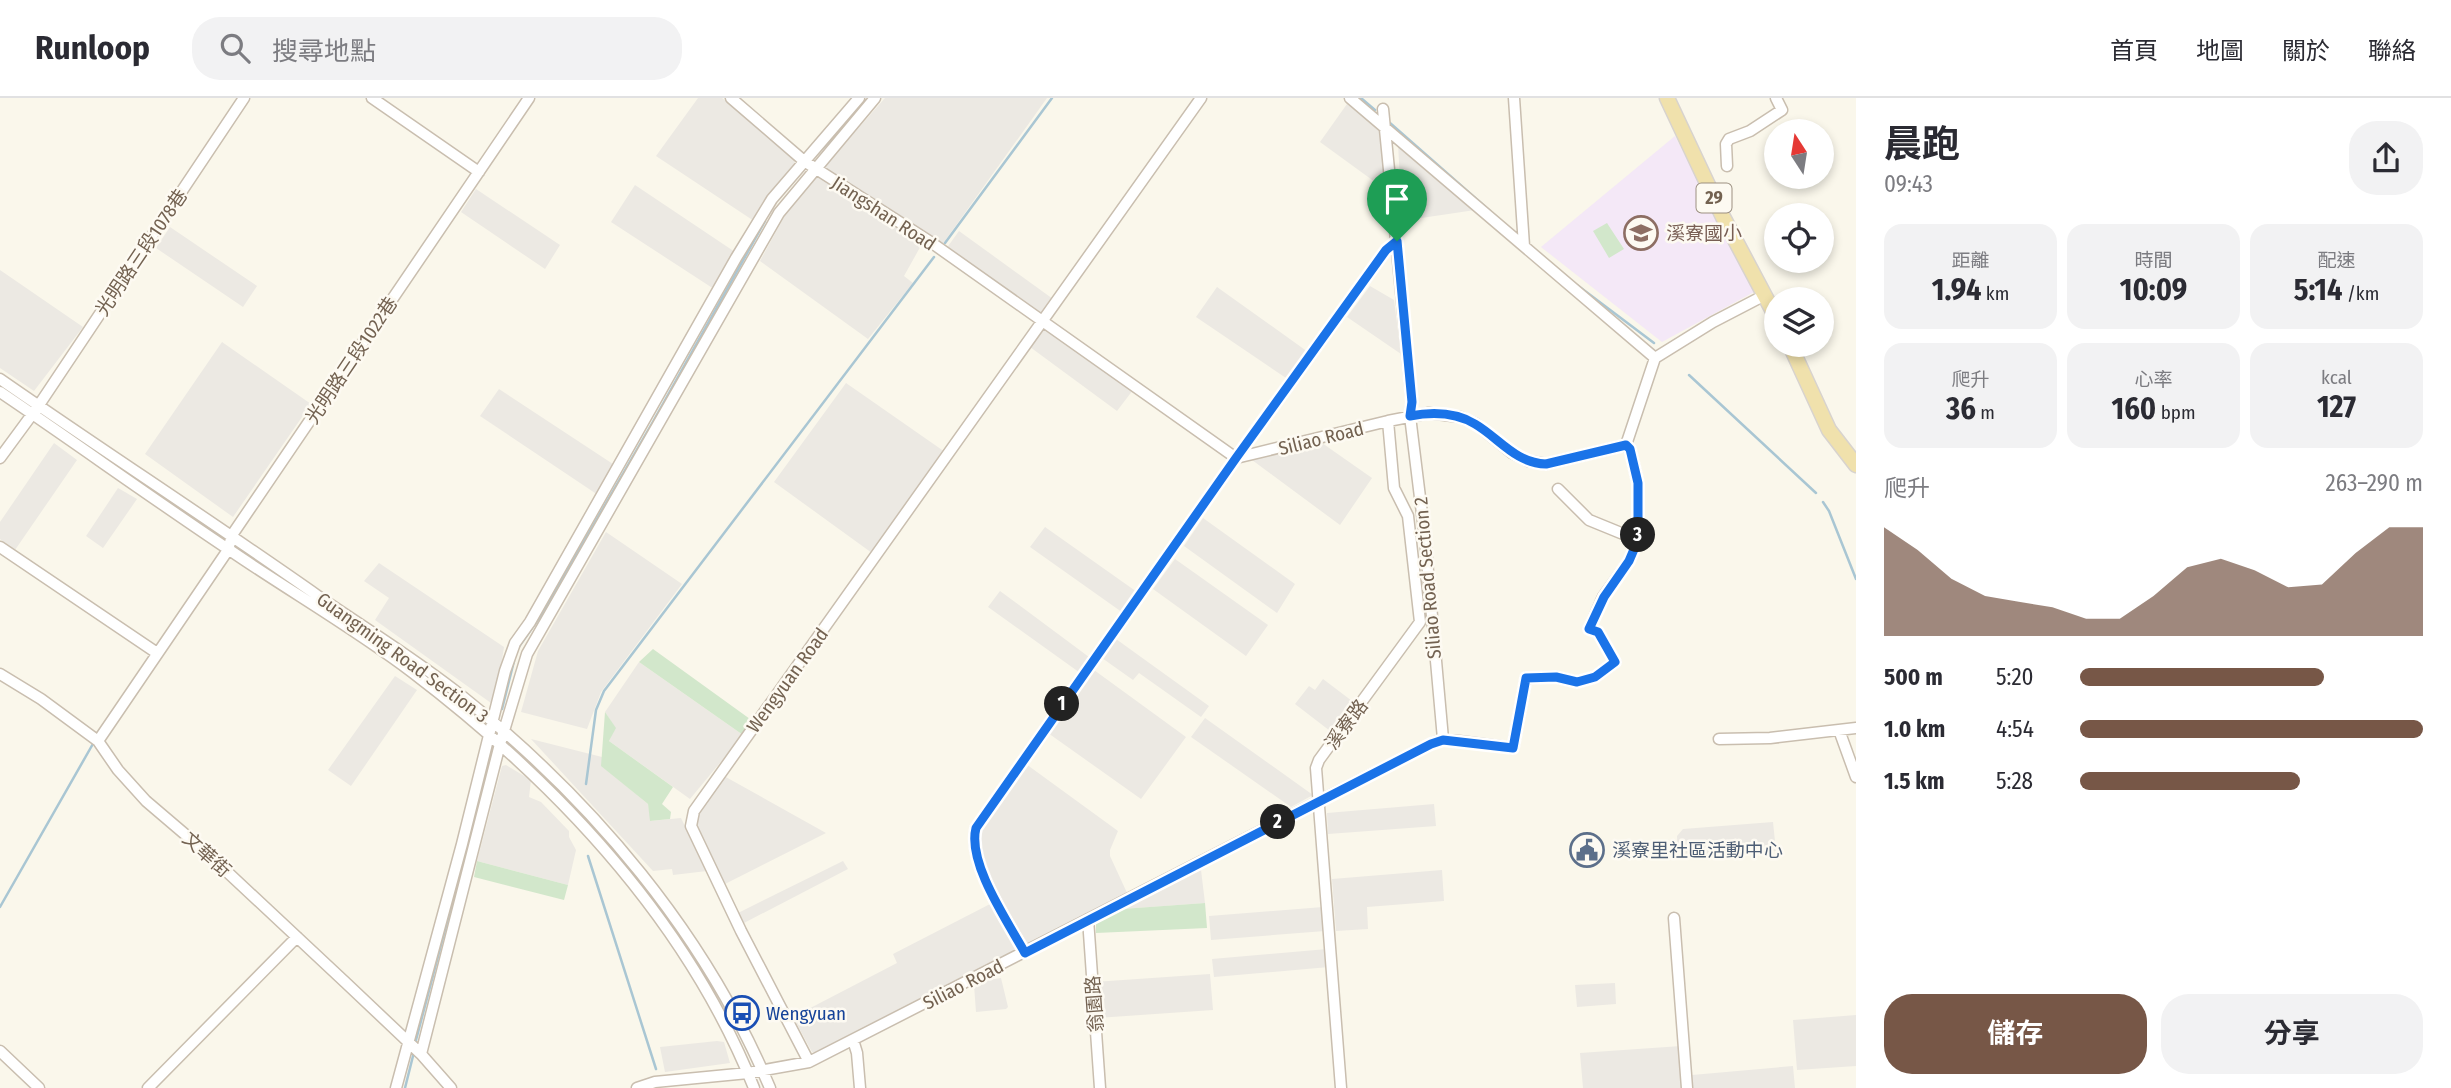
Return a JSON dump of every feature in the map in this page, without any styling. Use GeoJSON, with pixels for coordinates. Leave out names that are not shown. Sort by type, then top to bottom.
{"type":"FeatureCollection","features":[{"type":"Feature","properties":{"kind":"main road","name":"29"},"geometry":{"type":"LineString","coordinates":[[1667,98],[1723,216],[1764,293]]}},
{"type":"Feature","properties":{"kind":"main road"},"geometry":{"type":"LineString","coordinates":[[1796,357],[1829,430],[1856,465]]}},
{"type":"Feature","properties":{"kind":"street","name":"光明路三段1078巷"},"geometry":{"type":"LineString","coordinates":[[0,458],[36,410],[244,98]]}},
{"type":"Feature","properties":{"kind":"street"},"geometry":{"type":"LineString","coordinates":[[372,98],[479,172]]}},
{"type":"Feature","properties":{"kind":"street","name":"光明路三段1022巷"},"geometry":{"type":"LineString","coordinates":[[96,740],[228,550],[232,535],[530,98]]}},
{"type":"Feature","properties":{"kind":"street","name":"Jiangshan Road"},"geometry":{"type":"LineString","coordinates":[[731,98],[804,161],[932,243],[1043,321]]}},
{"type":"Feature","properties":{"kind":"street"},"geometry":{"type":"LineString","coordinates":[[396,1088],[515,643],[530,622],[772,199],[859,98]]}},
{"type":"Feature","properties":{"kind":"street"},"geometry":{"type":"LineString","coordinates":[[421,1054],[503,731],[527,654],[779,213],[875,98]]}},
{"type":"Feature","properties":{"kind":"street","name":"Wengyuan Road"},"geometry":{"type":"LineString","coordinates":[[809,1062],[691,827],[694,811],[1201,98]]}},
{"type":"Feature","properties":{"kind":"street"},"geometry":{"type":"LineString","coordinates":[[1350,98],[1655,358]]}},
{"type":"Feature","properties":{"kind":"street"},"geometry":{"type":"LineString","coordinates":[[1514,98],[1524,246]]}},
{"type":"Feature","properties":{"kind":"street"},"geometry":{"type":"LineString","coordinates":[[1727,166],[1726,144],[1729,139],[1751,131],[1782,110],[1776,98]]}},
{"type":"Feature","properties":{"kind":"street","name":"Siliao Road Section 2"},"geometry":{"type":"LineString","coordinates":[[1383,109],[1412,402],[1410,416],[1425,538],[1443,740]]}},
{"type":"Feature","properties":{"kind":"street"},"geometry":{"type":"LineString","coordinates":[[1025,953],[981,867],[974,849],[976,828],[1236,458],[1386,250],[1397,241]]}},
{"type":"Feature","properties":{"kind":"street"},"geometry":{"type":"LineString","coordinates":[[1443,740],[1513,748],[1526,678],[1556,677],[1577,682],[1595,677],[1615,662],[1598,632],[1589,629],[1604,597],[1629,561],[1638,540],[1638,483],[1630,449],[1626,445],[1655,358],[1713,322],[1764,296]]}},
{"type":"Feature","properties":{"kind":"street"},"geometry":{"type":"LineString","coordinates":[[1043,321],[1236,458]]}},
{"type":"Feature","properties":{"kind":"street","name":"Guangming Road Section 3"},"geometry":{"type":"LineString","coordinates":[[0,379],[36,410],[228,550],[410,670],[500,744],[578,818],[627,876],[677,943],[717,1010],[754,1088]]}},
{"type":"Feature","properties":{"kind":"street","name":"Guangming Road Section 3"},"geometry":{"type":"LineString","coordinates":[[0,392],[36,410],[232,535],[461,695],[503,731],[587,809],[645,878],[706,966],[769,1088]]}},
{"type":"Feature","properties":{"kind":"street","name":"Siliao Road"},"geometry":{"type":"LineString","coordinates":[[1236,458],[1429,413],[1460,417],[1476,424],[1513,453],[1539,464],[1626,445]]}},
{"type":"Feature","properties":{"kind":"street","name":"溪寮路"},"geometry":{"type":"LineString","coordinates":[[1341,1088],[1316,768],[1319,760],[1420,622],[1408,516],[1394,488],[1388,421]]}},
{"type":"Feature","properties":{"kind":"street"},"geometry":{"type":"LineString","coordinates":[[1558,489],[1589,520],[1638,540]]}},
{"type":"Feature","properties":{"kind":"street"},"geometry":{"type":"LineString","coordinates":[[0,547],[155,652]]}},
{"type":"Feature","properties":{"kind":"street","name":"文華街"},"geometry":{"type":"LineString","coordinates":[[0,674],[41,699],[96,740],[146,800],[207,853],[407,1043]]}},
{"type":"Feature","properties":{"kind":"street"},"geometry":{"type":"LineString","coordinates":[[1719,739],[1770,738],[1856,728]]}},
{"type":"Feature","properties":{"kind":"street"},"geometry":{"type":"LineString","coordinates":[[1839,730],[1856,777]]}},
{"type":"Feature","properties":{"kind":"street","name":"Siliao Road"},"geometry":{"type":"LineString","coordinates":[[748,1073],[809,1062],[1318,801],[1443,740]]}},
{"type":"Feature","properties":{"kind":"street"},"geometry":{"type":"LineString","coordinates":[[1674,918],[1688,1088]]}},
{"type":"Feature","properties":{"kind":"street","name":"翁園路"},"geometry":{"type":"LineString","coordinates":[[1088,919],[1100,1088]]}},
{"type":"Feature","properties":{"kind":"street"},"geometry":{"type":"LineString","coordinates":[[148,1088],[297,937]]}},
{"type":"Feature","properties":{"kind":"street"},"geometry":{"type":"LineString","coordinates":[[853,1040],[860,1088]]}},
{"type":"Feature","properties":{"kind":"street"},"geometry":{"type":"LineString","coordinates":[[407,1043],[421,1054],[451,1088]]}},
{"type":"Feature","properties":{"kind":"street"},"geometry":{"type":"LineString","coordinates":[[0,1051],[39,1088]]}},
{"type":"Feature","properties":{"kind":"street"},"geometry":{"type":"LineString","coordinates":[[637,1088],[655,1082],[748,1073]]}},
{"type":"Feature","properties":{"kind":"shaded area"},"geometry":{"type":"Polygon","coordinates":[[[698,98],[722,98],[787,150],[794,160],[796,166],[757,223],[656,156],[698,98]]]}},
{"type":"Feature","properties":{"kind":"shaded area"},"geometry":{"type":"Polygon","coordinates":[[[885,98],[1047,98],[942,245],[823,168],[885,98]]]}},
{"type":"Feature","properties":{"kind":"shaded area"},"geometry":{"type":"Polygon","coordinates":[[[1347,104],[1382,131],[1386,190],[1320,142],[1347,104]]]}},
{"type":"Feature","properties":{"kind":"shaded area","name":"溪寮國小"},"geometry":{"type":"Polygon","coordinates":[[[1675,136],[1754,292],[1662,342],[1541,247],[1675,136]]]}},
{"type":"Feature","properties":{"kind":"shaded area"},"geometry":{"type":"Polygon","coordinates":[[[1398,144],[1475,210],[1408,220],[1402,216],[1398,144]]]}},
{"type":"Feature","properties":{"kind":"shaded area"},"geometry":{"type":"Polygon","coordinates":[[[816,175],[923,242],[904,276],[913,283],[868,339],[760,261],[790,206],[816,175]]]}},
{"type":"Feature","properties":{"kind":"shaded area"},"geometry":{"type":"Polygon","coordinates":[[[635,185],[738,254],[714,289],[611,222],[635,185]]]}},
{"type":"Feature","properties":{"kind":"shaded area"},"geometry":{"type":"Polygon","coordinates":[[[476,189],[560,245],[545,269],[461,212],[476,189]]]}},
{"type":"Feature","properties":{"kind":"shaded area"},"geometry":{"type":"Polygon","coordinates":[[[170,227],[257,286],[243,307],[156,248],[170,227]]]}},
{"type":"Feature","properties":{"kind":"shaded area"},"geometry":{"type":"Polygon","coordinates":[[[959,231],[1053,299],[1041,317],[946,249],[959,231]]]}},
{"type":"Feature","properties":{"kind":"shaded area"},"geometry":{"type":"Polygon","coordinates":[[[0,270],[83,327],[34,391],[0,368],[0,270]]]}},
{"type":"Feature","properties":{"kind":"shaded area"},"geometry":{"type":"Polygon","coordinates":[[[1370,286],[1394,300],[1401,354],[1347,317],[1370,286]]]}},
{"type":"Feature","properties":{"kind":"shaded area"},"geometry":{"type":"Polygon","coordinates":[[[1217,287],[1308,352],[1289,380],[1196,317],[1217,287]]]}},
{"type":"Feature","properties":{"kind":"shaded area"},"geometry":{"type":"Polygon","coordinates":[[[1045,327],[1133,390],[1117,411],[1030,347],[1045,327]]]}},
{"type":"Feature","properties":{"kind":"shaded area"},"geometry":{"type":"Polygon","coordinates":[[[222,342],[311,404],[233,517],[145,454],[222,342]]]}},
{"type":"Feature","properties":{"kind":"shaded area"},"geometry":{"type":"Polygon","coordinates":[[[846,383],[945,452],[872,553],[774,482],[846,383]]]}},
{"type":"Feature","properties":{"kind":"shaded area"},"geometry":{"type":"Polygon","coordinates":[[[499,389],[616,466],[598,495],[480,416],[499,389]]]}},
{"type":"Feature","properties":{"kind":"shaded area"},"geometry":{"type":"Polygon","coordinates":[[[54,443],[77,460],[15,550],[0,539],[0,522],[54,443]]]}},
{"type":"Feature","properties":{"kind":"shaded area"},"geometry":{"type":"Polygon","coordinates":[[[1322,443],[1372,478],[1340,525],[1252,460],[1322,443]]]}},
{"type":"Feature","properties":{"kind":"shaded area"},"geometry":{"type":"Polygon","coordinates":[[[118,488],[137,499],[103,548],[86,536],[118,488]]]}},
{"type":"Feature","properties":{"kind":"shaded area"},"geometry":{"type":"Polygon","coordinates":[[[1203,518],[1295,584],[1277,613],[1184,546],[1203,518]]]}},
{"type":"Feature","properties":{"kind":"shaded area"},"geometry":{"type":"Polygon","coordinates":[[[1045,527],[1137,592],[1126,615],[1030,547],[1045,527]]]}},
{"type":"Feature","properties":{"kind":"shaded area"},"geometry":{"type":"Polygon","coordinates":[[[606,532],[682,584],[601,692],[587,729],[521,712],[538,651],[606,532]]]}},
{"type":"Feature","properties":{"kind":"shaded area"},"geometry":{"type":"Polygon","coordinates":[[[1175,559],[1268,625],[1246,656],[1153,589],[1175,559]]]}},
{"type":"Feature","properties":{"kind":"shaded area"},"geometry":{"type":"Polygon","coordinates":[[[379,563],[504,647],[496,698],[491,703],[375,620],[389,598],[364,581],[379,563]]]}},
{"type":"Feature","properties":{"kind":"shaded area"},"geometry":{"type":"Polygon","coordinates":[[[1000,591],[1093,660],[1083,675],[988,607],[1000,591]]]}},
{"type":"Feature","properties":{"kind":"shaded area"},"geometry":{"type":"Polygon","coordinates":[[[1116,639],[1209,706],[1201,717],[1139,673],[1133,680],[1102,658],[1116,639]]]}},
{"type":"Feature","properties":{"kind":"shaded area"},"geometry":{"type":"Polygon","coordinates":[[[639,662],[743,735],[690,799],[609,741],[615,728],[605,712],[639,662]]]}},
{"type":"Feature","properties":{"kind":"shaded area"},"geometry":{"type":"Polygon","coordinates":[[[1094,670],[1186,737],[1141,799],[1048,733],[1094,670]]]}},
{"type":"Feature","properties":{"kind":"shaded area"},"geometry":{"type":"Polygon","coordinates":[[[395,676],[417,690],[351,786],[328,770],[395,676]]]}},
{"type":"Feature","properties":{"kind":"shaded area"},"geometry":{"type":"Polygon","coordinates":[[[1323,679],[1356,704],[1334,734],[1295,704],[1309,686],[1315,690],[1323,679]]]}},
{"type":"Feature","properties":{"kind":"shaded area"},"geometry":{"type":"Polygon","coordinates":[[[1205,718],[1313,795],[1291,807],[1191,737],[1205,718]]]}},
{"type":"Feature","properties":{"kind":"shaded area"},"geometry":{"type":"Polygon","coordinates":[[[531,739],[602,757],[602,766],[648,804],[651,821],[681,818],[707,871],[673,875],[672,869],[653,871],[531,739]]]}},
{"type":"Feature","properties":{"kind":"shaded area"},"geometry":{"type":"Polygon","coordinates":[[[1026,764],[1118,831],[1110,856],[1128,895],[1028,945],[1022,943],[975,850],[974,839],[1026,764]]]}},
{"type":"Feature","properties":{"kind":"shaded area"},"geometry":{"type":"Polygon","coordinates":[[[506,765],[531,780],[529,797],[541,802],[569,831],[576,850],[568,885],[477,861],[502,766],[506,765]]]}},
{"type":"Feature","properties":{"kind":"shaded area"},"geometry":{"type":"Polygon","coordinates":[[[724,776],[826,833],[725,884],[693,820],[724,776]]]}},
{"type":"Feature","properties":{"kind":"shaded area"},"geometry":{"type":"Polygon","coordinates":[[[1434,804],[1436,826],[1328,834],[1327,813],[1434,804]]]}},
{"type":"Feature","properties":{"kind":"shaded area"},"geometry":{"type":"Polygon","coordinates":[[[1773,822],[1776,851],[1678,858],[1677,836],[1683,829],[1773,822]]]}},
{"type":"Feature","properties":{"kind":"shaded area"},"geometry":{"type":"Polygon","coordinates":[[[843,861],[848,869],[744,923],[738,913],[843,861]]]}},
{"type":"Feature","properties":{"kind":"shaded area"},"geometry":{"type":"Polygon","coordinates":[[[1197,869],[1201,870],[1205,903],[1123,909],[1197,869]]]}},
{"type":"Feature","properties":{"kind":"shaded area"},"geometry":{"type":"Polygon","coordinates":[[[1442,870],[1444,901],[1367,907],[1368,929],[1336,931],[1332,879],[1442,870]]]}},
{"type":"Feature","properties":{"kind":"shaded area"},"geometry":{"type":"Polygon","coordinates":[[[994,902],[1017,951],[817,1053],[812,1052],[793,1017],[897,963],[893,954],[994,902]]]}},
{"type":"Feature","properties":{"kind":"shaded area"},"geometry":{"type":"Polygon","coordinates":[[[1323,907],[1325,931],[1211,940],[1209,916],[1323,907]]]}},
{"type":"Feature","properties":{"kind":"shaded area"},"geometry":{"type":"Polygon","coordinates":[[[1327,949],[1329,967],[1214,977],[1212,959],[1327,949]]]}},
{"type":"Feature","properties":{"kind":"shaded area"},"geometry":{"type":"Polygon","coordinates":[[[1210,974],[1213,1010],[1097,1018],[1094,982],[1210,974]]]}},
{"type":"Feature","properties":{"kind":"shaded area"},"geometry":{"type":"Polygon","coordinates":[[[1001,978],[1008,1007],[976,1012],[974,985],[1001,978]]]}},
{"type":"Feature","properties":{"kind":"shaded area"},"geometry":{"type":"Polygon","coordinates":[[[1615,983],[1616,1004],[1577,1007],[1575,985],[1615,983]]]}},
{"type":"Feature","properties":{"kind":"shaded area"},"geometry":{"type":"Polygon","coordinates":[[[1856,1015],[1856,1066],[1797,1070],[1793,1020],[1856,1015]]]}},
{"type":"Feature","properties":{"kind":"shaded area"},"geometry":{"type":"Polygon","coordinates":[[[724,1042],[730,1063],[665,1072],[660,1047],[724,1042]]]}},
{"type":"Feature","properties":{"kind":"shaded area"},"geometry":{"type":"Polygon","coordinates":[[[1681,1046],[1684,1088],[1583,1088],[1580,1053],[1681,1046]]]}},
{"type":"Feature","properties":{"kind":"shaded area"},"geometry":{"type":"Polygon","coordinates":[[[1793,1066],[1795,1088],[1693,1088],[1692,1075],[1793,1066]]]}},
{"type":"Feature","properties":{"kind":"green space"},"geometry":{"type":"Polygon","coordinates":[[[1607,223],[1624,249],[1609,258],[1593,231],[1607,223]]]}},
{"type":"Feature","properties":{"kind":"green space"},"geometry":{"type":"Polygon","coordinates":[[[653,649],[750,719],[743,735],[639,662],[653,649]]]}},
{"type":"Feature","properties":{"kind":"green space"},"geometry":{"type":"Polygon","coordinates":[[[605,712],[616,728],[609,741],[673,787],[662,804],[671,812],[670,819],[650,821],[648,804],[601,766],[605,712]]]}},
{"type":"Feature","properties":{"kind":"green space"},"geometry":{"type":"Polygon","coordinates":[[[477,861],[568,885],[564,900],[474,877],[477,861]]]}},
{"type":"Feature","properties":{"kind":"green space"},"geometry":{"type":"Polygon","coordinates":[[[1205,903],[1207,928],[1096,933],[1096,923],[1122,909],[1205,903]]]}},
{"type":"Feature","properties":{"kind":"waterway"},"geometry":{"type":"LineString","coordinates":[[945,243],[1052,98]]}},
{"type":"Feature","properties":{"kind":"waterway"},"geometry":{"type":"LineString","coordinates":[[1361,98],[1375,110]]}},
{"type":"Feature","properties":{"kind":"waterway"},"geometry":{"type":"LineString","coordinates":[[822,149],[858,111]]}},
{"type":"Feature","properties":{"kind":"waterway"},"geometry":{"type":"LineString","coordinates":[[1390,123],[1490,211]]}},
{"type":"Feature","properties":{"kind":"waterway"},"geometry":{"type":"LineString","coordinates":[[518,648],[542,614],[765,221]]}},
{"type":"Feature","properties":{"kind":"waterway"},"geometry":{"type":"LineString","coordinates":[[586,784],[596,710],[604,691],[934,257]]}},
{"type":"Feature","properties":{"kind":"waterway"},"geometry":{"type":"LineString","coordinates":[[1577,285],[1654,343]]}},
{"type":"Feature","properties":{"kind":"waterway"},"geometry":{"type":"LineString","coordinates":[[1689,375],[1816,493]]}},
{"type":"Feature","properties":{"kind":"waterway"},"geometry":{"type":"LineString","coordinates":[[1823,502],[1856,579]]}},
{"type":"Feature","properties":{"kind":"waterway"},"geometry":{"type":"LineString","coordinates":[[502,709],[514,661]]}},
{"type":"Feature","properties":{"kind":"waterway"},"geometry":{"type":"LineString","coordinates":[[0,907],[94,742]]}},
{"type":"Feature","properties":{"kind":"waterway"},"geometry":{"type":"LineString","coordinates":[[469,837],[491,751]]}},
{"type":"Feature","properties":{"kind":"waterway"},"geometry":{"type":"LineString","coordinates":[[416,1040],[465,854]]}},
{"type":"Feature","properties":{"kind":"waterway"},"geometry":{"type":"LineString","coordinates":[[588,856],[656,1069]]}},
{"type":"Feature","properties":{"kind":"waterway"},"geometry":{"type":"LineString","coordinates":[[405,1088],[413,1056]]}},
{"type":"Feature","properties":{"kind":"place","name":"溪寮國小"},"geometry":{"type":"Point","coordinates":[1641,233]}},
{"type":"Feature","properties":{"kind":"place","name":"溪寮里社區活動中心"},"geometry":{"type":"Point","coordinates":[1587,850]}},
{"type":"Feature","properties":{"kind":"place","name":"Wengyuan"},"geometry":{"type":"Point","coordinates":[742,1013]}},
{"type":"Feature","properties":{"kind":"route"},"geometry":{"type":"LineString","coordinates":[[1397,241],[1412,402],[1410,416],[1429,413],[1460,417],[1476,424],[1513,453],[1539,464],[1626,445],[1630,449],[1638,483],[1638,540],[1629,561],[1611,584],[1589,629],[1598,632],[1615,662],[1595,677],[1577,682],[1556,677],[1526,678],[1513,748],[1443,740],[1431,744],[1025,953],[981,867],[974,849],[976,828],[1236,458],[1386,250],[1397,241]]}}]}
